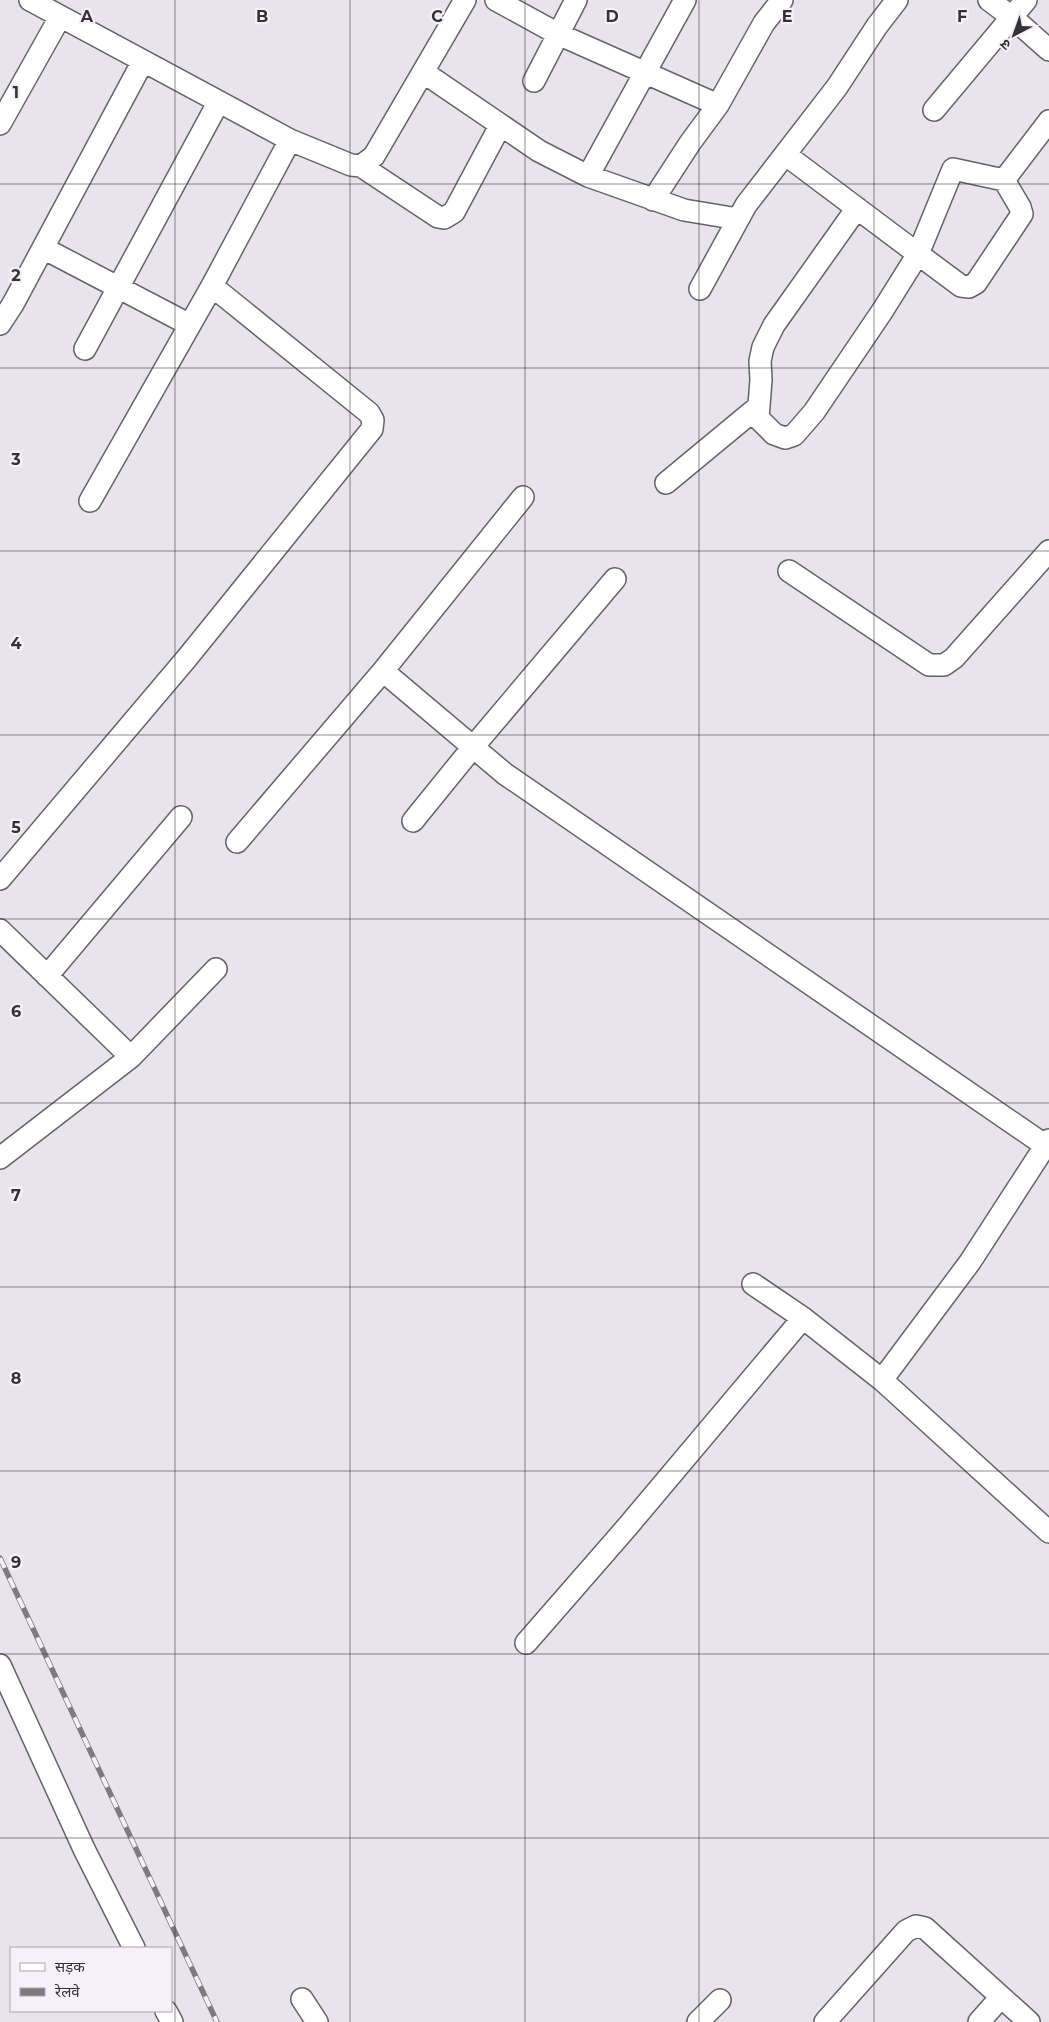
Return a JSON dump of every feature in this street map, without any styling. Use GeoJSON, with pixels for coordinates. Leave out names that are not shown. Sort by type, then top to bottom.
{"type":"FeatureCollection","features":[{"type":"Feature","properties":{"kind":"street"},"geometry":{"type":"LineString","coordinates":[[30,0],[290,140],[351,165],[361,166],[438,217],[444,218],[454,212],[500,126]]}},
{"type":"Feature","properties":{"kind":"street"},"geometry":{"type":"LineString","coordinates":[[361,166],[374,156],[465,0]]}},
{"type":"Feature","properties":{"kind":"street"},"geometry":{"type":"LineString","coordinates":[[496,0],[558,34],[718,105]]}},
{"type":"Feature","properties":{"kind":"street"},"geometry":{"type":"LineString","coordinates":[[534,81],[576,0]]}},
{"type":"Feature","properties":{"kind":"street"},"geometry":{"type":"LineString","coordinates":[[588,176],[685,0]]}},
{"type":"Feature","properties":{"kind":"street"},"geometry":{"type":"LineString","coordinates":[[653,200],[690,143],[718,105],[764,23],[782,0]]}},
{"type":"Feature","properties":{"kind":"street"},"geometry":{"type":"LineString","coordinates":[[700,289],[746,205],[837,87],[877,26],[897,0]]}},
{"type":"Feature","properties":{"kind":"street"},"geometry":{"type":"LineString","coordinates":[[989,0],[1049,50]]}},
{"type":"Feature","properties":{"kind":"street"},"geometry":{"type":"LineString","coordinates":[[934,110],[1026,0]]}},
{"type":"Feature","properties":{"kind":"street"},"geometry":{"type":"LineString","coordinates":[[0,124],[60,17]]}},
{"type":"Feature","properties":{"kind":"street"},"geometry":{"type":"LineString","coordinates":[[0,324],[6,301],[43,248],[143,61]]}},
{"type":"Feature","properties":{"kind":"street"},"geometry":{"type":"LineString","coordinates":[[423,72],[539,151],[588,176],[684,210],[738,220]]}},
{"type":"Feature","properties":{"kind":"street"},"geometry":{"type":"LineString","coordinates":[[85,349],[218,102]]}},
{"type":"Feature","properties":{"kind":"street"},"geometry":{"type":"LineString","coordinates":[[1004,180],[1049,121]]}},
{"type":"Feature","properties":{"kind":"street"},"geometry":{"type":"LineString","coordinates":[[90,501],[212,286],[290,140]]}},
{"type":"Feature","properties":{"kind":"street"},"geometry":{"type":"LineString","coordinates":[[786,155],[857,208],[918,254],[961,286],[969,287],[976,283],[1022,214],[1020,207],[1004,180],[953,169],[918,254],[883,310],[814,412],[794,435],[785,438],[774,434],[758,418],[761,380],[760,360],[763,347],[774,324],[857,208]]}},
{"type":"Feature","properties":{"kind":"street"},"geometry":{"type":"LineString","coordinates":[[43,248],[190,325]]}},
{"type":"Feature","properties":{"kind":"street"},"geometry":{"type":"LineString","coordinates":[[0,878],[187,658],[372,429],[373,420],[368,412],[212,286]]}},
{"type":"Feature","properties":{"kind":"street"},"geometry":{"type":"LineString","coordinates":[[666,484],[759,406]]}},
{"type":"Feature","properties":{"kind":"street"},"geometry":{"type":"LineString","coordinates":[[237,842],[384,671],[524,497]]}},
{"type":"Feature","properties":{"kind":"street"},"geometry":{"type":"LineString","coordinates":[[789,571],[929,666],[944,665],[954,658],[1049,551]]}},
{"type":"Feature","properties":{"kind":"street"},"geometry":{"type":"LineString","coordinates":[[413,821],[615,579]]}},
{"type":"Feature","properties":{"kind":"street"},"geometry":{"type":"LineString","coordinates":[[384,671],[505,774],[1048,1145],[970,1262],[882,1380]]}},
{"type":"Feature","properties":{"kind":"street"},"geometry":{"type":"LineString","coordinates":[[47,976],[181,817]]}},
{"type":"Feature","properties":{"kind":"street"},"geometry":{"type":"LineString","coordinates":[[0,930],[131,1057]]}},
{"type":"Feature","properties":{"kind":"street"},"geometry":{"type":"LineString","coordinates":[[0,1158],[131,1057],[216,969]]}},
{"type":"Feature","properties":{"kind":"street"},"geometry":{"type":"LineString","coordinates":[[753,1284],[802,1318],[882,1380],[1049,1532]]}},
{"type":"Feature","properties":{"kind":"street"},"geometry":{"type":"LineString","coordinates":[[526,1642],[628,1526],[802,1318]]}},
{"type":"Feature","properties":{"kind":"street"},"geometry":{"type":"LineString","coordinates":[[0,1664],[84,1849],[133,1947]]}},
{"type":"Feature","properties":{"kind":"street"},"geometry":{"type":"LineString","coordinates":[[825,2022],[906,1931],[916,1926],[925,1928],[1029,2022]]}},
{"type":"Feature","properties":{"kind":"street"},"geometry":{"type":"LineString","coordinates":[[979,2022],[1001,1997]]}},
{"type":"Feature","properties":{"kind":"street"},"geometry":{"type":"LineString","coordinates":[[302,1998],[316,2022]]}},
{"type":"Feature","properties":{"kind":"street"},"geometry":{"type":"LineString","coordinates":[[698,2022],[720,2000]]}},
{"type":"Feature","properties":{"kind":"railway"},"geometry":{"type":"LineString","coordinates":[[0,1558],[217,2022]]}}]}
